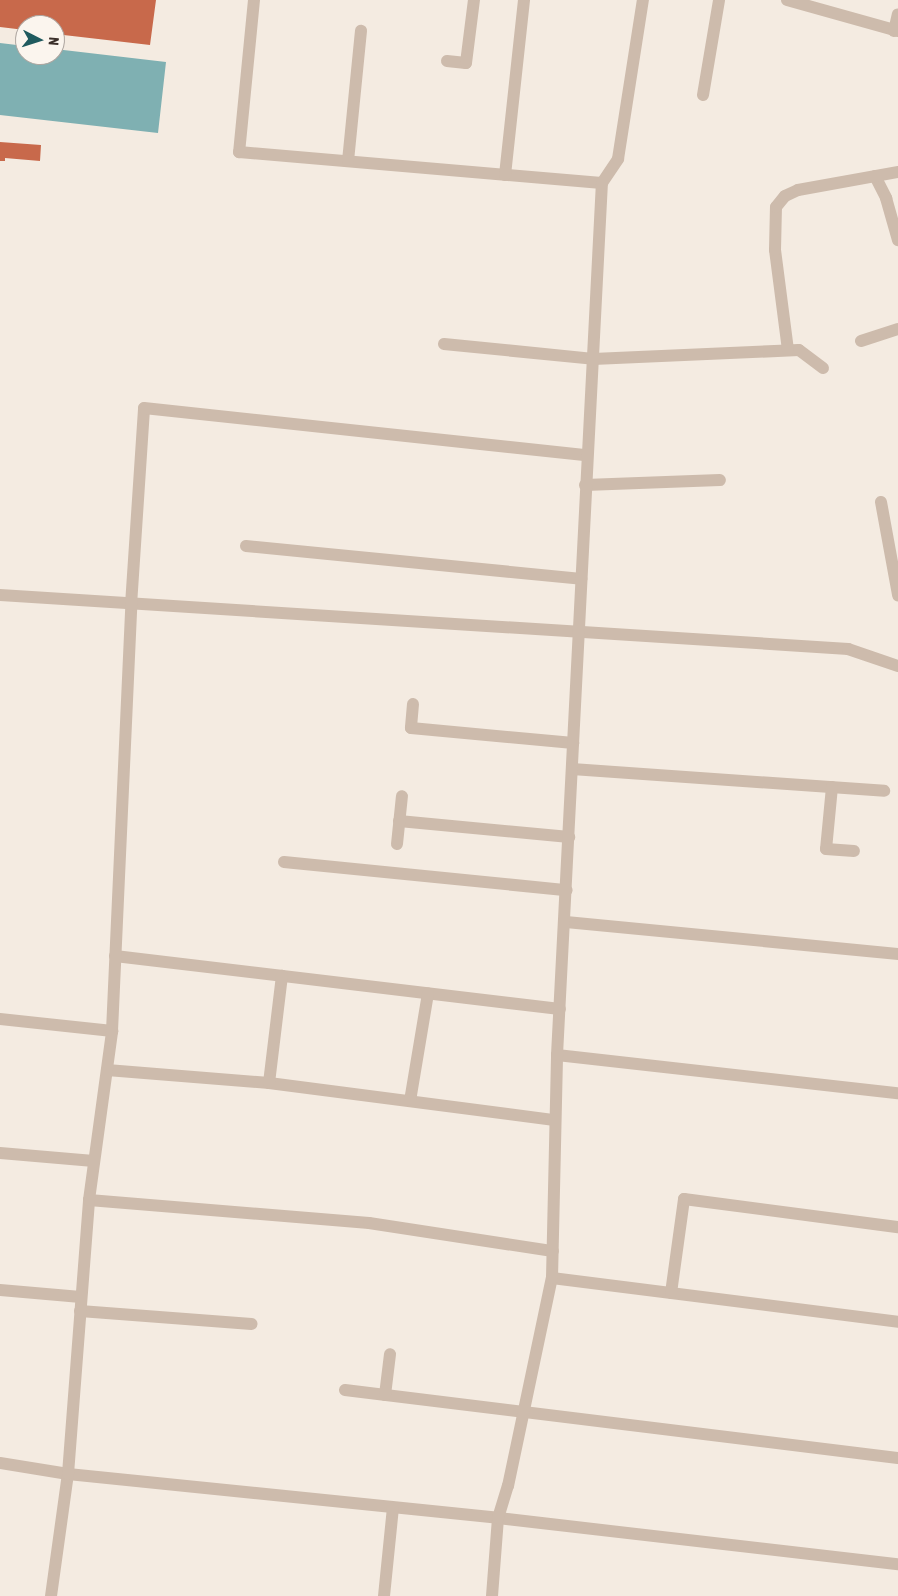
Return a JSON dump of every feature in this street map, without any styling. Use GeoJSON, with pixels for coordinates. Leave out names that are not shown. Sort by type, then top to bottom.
{"type":"FeatureCollection","features":[{"type":"Feature","properties":{"kind":"street"},"geometry":{"type":"LineString","coordinates":[[254,0],[239,152],[602,184]]}},
{"type":"Feature","properties":{"kind":"street"},"geometry":{"type":"LineString","coordinates":[[447,61],[466,63],[474,0]]}},
{"type":"Feature","properties":{"kind":"street"},"geometry":{"type":"LineString","coordinates":[[505,175],[524,0]]}},
{"type":"Feature","properties":{"kind":"street"},"geometry":{"type":"LineString","coordinates":[[492,1596],[498,1518],[524,1411],[552,1278],[557,1055],[566,922],[580,579],[602,184],[618,158],[643,0]]}},
{"type":"Feature","properties":{"kind":"street"},"geometry":{"type":"LineString","coordinates":[[703,95],[719,0]]}},
{"type":"Feature","properties":{"kind":"street"},"geometry":{"type":"LineString","coordinates":[[787,0],[896,31],[898,14]]}},
{"type":"Feature","properties":{"kind":"street"},"geometry":{"type":"LineString","coordinates":[[348,161],[361,31]]}},
{"type":"Feature","properties":{"kind":"street"},"geometry":{"type":"LineString","coordinates":[[788,350],[775,250],[776,207],[785,196],[798,190],[898,172]]}},
{"type":"Feature","properties":{"kind":"street"},"geometry":{"type":"LineString","coordinates":[[874,176],[886,198],[898,240]]}},
{"type":"Feature","properties":{"kind":"street"},"geometry":{"type":"LineString","coordinates":[[862,341],[898,329]]}},
{"type":"Feature","properties":{"kind":"street"},"geometry":{"type":"LineString","coordinates":[[444,344],[593,359],[799,350],[823,368]]}},
{"type":"Feature","properties":{"kind":"street"},"geometry":{"type":"LineString","coordinates":[[51,1596],[68,1474],[89,1200],[112,1031],[131,605],[144,408],[587,455]]}},
{"type":"Feature","properties":{"kind":"street"},"geometry":{"type":"LineString","coordinates":[[586,485],[720,480]]}},
{"type":"Feature","properties":{"kind":"street"},"geometry":{"type":"LineString","coordinates":[[881,502],[898,595]]}},
{"type":"Feature","properties":{"kind":"street"},"geometry":{"type":"LineString","coordinates":[[246,546],[580,579]]}},
{"type":"Feature","properties":{"kind":"street"},"geometry":{"type":"LineString","coordinates":[[0,595],[131,605],[848,649],[898,666]]}},
{"type":"Feature","properties":{"kind":"street"},"geometry":{"type":"LineString","coordinates":[[413,704],[411,728],[573,743]]}},
{"type":"Feature","properties":{"kind":"street"},"geometry":{"type":"LineString","coordinates":[[572,769],[884,791]]}},
{"type":"Feature","properties":{"kind":"street"},"geometry":{"type":"LineString","coordinates":[[832,787],[826,849],[854,852]]}},
{"type":"Feature","properties":{"kind":"street"},"geometry":{"type":"LineString","coordinates":[[397,844],[402,796]]}},
{"type":"Feature","properties":{"kind":"street"},"geometry":{"type":"LineString","coordinates":[[399,821],[570,837]]}},
{"type":"Feature","properties":{"kind":"street"},"geometry":{"type":"LineString","coordinates":[[284,862],[567,890]]}},
{"type":"Feature","properties":{"kind":"street"},"geometry":{"type":"LineString","coordinates":[[566,922],[898,954]]}},
{"type":"Feature","properties":{"kind":"street"},"geometry":{"type":"LineString","coordinates":[[115,956],[560,1009]]}},
{"type":"Feature","properties":{"kind":"street"},"geometry":{"type":"LineString","coordinates":[[269,1083],[282,976]]}},
{"type":"Feature","properties":{"kind":"street"},"geometry":{"type":"LineString","coordinates":[[410,1101],[428,993]]}},
{"type":"Feature","properties":{"kind":"street"},"geometry":{"type":"LineString","coordinates":[[0,1019],[112,1031]]}},
{"type":"Feature","properties":{"kind":"street"},"geometry":{"type":"LineString","coordinates":[[557,1055],[898,1093]]}},
{"type":"Feature","properties":{"kind":"street"},"geometry":{"type":"LineString","coordinates":[[106,1070],[269,1083],[555,1120]]}},
{"type":"Feature","properties":{"kind":"street"},"geometry":{"type":"LineString","coordinates":[[0,1153],[94,1161]]}},
{"type":"Feature","properties":{"kind":"street"},"geometry":{"type":"LineString","coordinates":[[671,1293],[684,1199],[898,1228]]}},
{"type":"Feature","properties":{"kind":"street"},"geometry":{"type":"LineString","coordinates":[[89,1200],[369,1223],[553,1251]]}},
{"type":"Feature","properties":{"kind":"street"},"geometry":{"type":"LineString","coordinates":[[552,1278],[898,1322]]}},
{"type":"Feature","properties":{"kind":"street"},"geometry":{"type":"LineString","coordinates":[[0,1290],[81,1297]]}},
{"type":"Feature","properties":{"kind":"street"},"geometry":{"type":"LineString","coordinates":[[80,1312],[252,1324]]}},
{"type":"Feature","properties":{"kind":"street"},"geometry":{"type":"LineString","coordinates":[[385,1395],[390,1354]]}},
{"type":"Feature","properties":{"kind":"street"},"geometry":{"type":"LineString","coordinates":[[345,1390],[898,1458]]}},
{"type":"Feature","properties":{"kind":"street"},"geometry":{"type":"LineString","coordinates":[[0,1463],[68,1474],[498,1518],[898,1564]]}},
{"type":"Feature","properties":{"kind":"street"},"geometry":{"type":"LineString","coordinates":[[384,1596],[393,1507]]}},
{"type":"Feature","properties":{"kind":"water"},"geometry":{"type":"Polygon","coordinates":[[[0,43],[15,45],[15,65],[65,65],[65,50],[166,62],[158,133],[0,115],[0,43]]]}},
{"type":"Feature","properties":{"kind":"building"},"geometry":{"type":"Polygon","coordinates":[[[0,0],[156,0],[150,45],[65,35],[65,15],[15,15],[15,29],[0,27],[0,0]]]}},
{"type":"Feature","properties":{"kind":"building"},"geometry":{"type":"Polygon","coordinates":[[[0,142],[41,145],[40,161],[5,158],[5,161],[0,161],[0,142]]]}}]}
